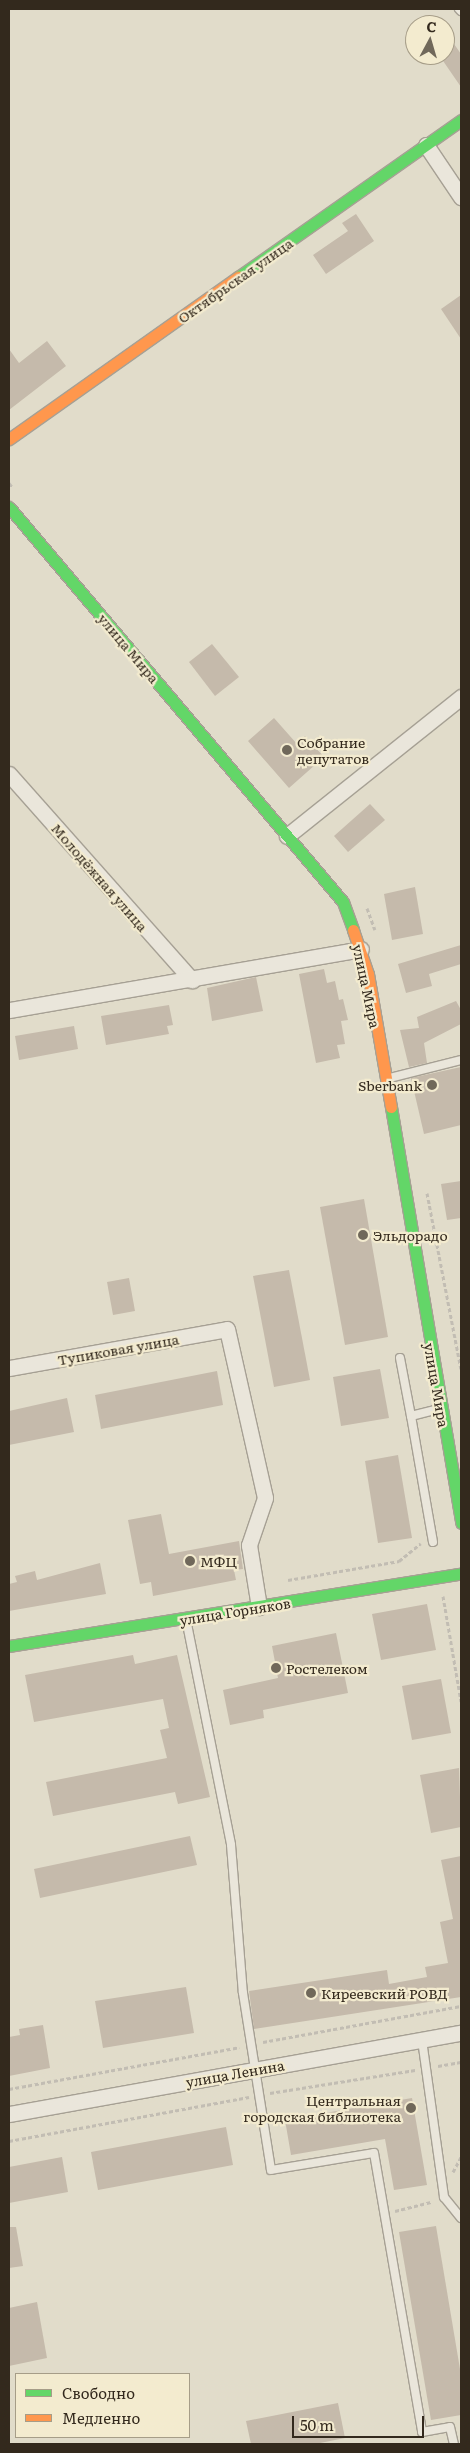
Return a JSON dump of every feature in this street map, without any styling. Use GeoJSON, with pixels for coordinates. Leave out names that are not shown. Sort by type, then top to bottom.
{"type":"FeatureCollection","features":[{"type":"Feature","properties":{"kind":"main road","name":"Октябрьская улица"},"geometry":{"type":"LineString","coordinates":[[9,439],[461,120]]}},
{"type":"Feature","properties":{"kind":"main road","name":"улица Мира"},"geometry":{"type":"LineString","coordinates":[[9,507],[343,902],[361,949],[461,1523]]}},
{"type":"Feature","properties":{"kind":"main road","name":"улица Горняков"},"geometry":{"type":"LineString","coordinates":[[9,1646],[461,1574]]}},
{"type":"Feature","properties":{"kind":"street"},"geometry":{"type":"LineString","coordinates":[[426,145],[461,197]]}},
{"type":"Feature","properties":{"kind":"street"},"geometry":{"type":"LineString","coordinates":[[287,836],[461,697]]}},
{"type":"Feature","properties":{"kind":"street","name":"Молодёжная улица"},"geometry":{"type":"LineString","coordinates":[[9,774],[192,980]]}},
{"type":"Feature","properties":{"kind":"street"},"geometry":{"type":"LineString","coordinates":[[9,1010],[192,980],[361,949]]}},
{"type":"Feature","properties":{"kind":"street","name":"Тупиковая улица"},"geometry":{"type":"LineString","coordinates":[[9,1368],[227,1329],[264,1498],[249,1545],[259,1607]]}},
{"type":"Feature","properties":{"kind":"street","name":"улица Ленина"},"geometry":{"type":"LineString","coordinates":[[9,2114],[461,2033]]}},
{"type":"Feature","properties":{"kind":"lane"},"geometry":{"type":"LineString","coordinates":[[384,1080],[461,1060]]}},
{"type":"Feature","properties":{"kind":"lane"},"geometry":{"type":"LineString","coordinates":[[400,1358],[434,1542]]}},
{"type":"Feature","properties":{"kind":"lane"},"geometry":{"type":"LineString","coordinates":[[410,1416],[442,1409]]}},
{"type":"Feature","properties":{"kind":"lane"},"geometry":{"type":"LineString","coordinates":[[186,1619],[231,1845],[243,1993],[261,2094],[271,2170],[374,2153],[422,2432],[450,2427],[454,2444]]}},
{"type":"Feature","properties":{"kind":"lane"},"geometry":{"type":"LineString","coordinates":[[422,2040],[444,2197],[461,2218]]}},
{"type":"Feature","properties":{"kind":"path"},"geometry":{"type":"LineString","coordinates":[[9,483],[15,490]]}},
{"type":"Feature","properties":{"kind":"path"},"geometry":{"type":"LineString","coordinates":[[363,901],[376,935]]}},
{"type":"Feature","properties":{"kind":"path"},"geometry":{"type":"LineString","coordinates":[[425,1187],[461,1369]]}},
{"type":"Feature","properties":{"kind":"path"},"geometry":{"type":"LineString","coordinates":[[440,1578],[461,1701]]}},
{"type":"Feature","properties":{"kind":"path"},"geometry":{"type":"LineString","coordinates":[[9,2089],[461,2006]]}},
{"type":"Feature","properties":{"kind":"path"},"geometry":{"type":"LineString","coordinates":[[9,2140],[261,2094],[461,2062]]}},
{"type":"Feature","properties":{"kind":"path"},"geometry":{"type":"LineString","coordinates":[[385,2213],[431,2203],[443,2188],[461,2157]]}},
{"type":"Feature","properties":{"kind":"building"},"geometry":{"type":"Polygon","coordinates":[[[455,45],[461,54],[461,87],[446,65],[455,65],[455,45]]]}},
{"type":"Feature","properties":{"kind":"building"},"geometry":{"type":"Polygon","coordinates":[[[356,214],[374,241],[326,274],[313,255],[348,231],[342,223],[356,214]]]}},
{"type":"Feature","properties":{"kind":"building"},"geometry":{"type":"Polygon","coordinates":[[[461,295],[461,339],[441,309],[461,295]]]}},
{"type":"Feature","properties":{"kind":"building"},"geometry":{"type":"Polygon","coordinates":[[[47,341],[66,366],[9,410],[9,349],[19,363],[47,341]]]}},
{"type":"Feature","properties":{"kind":"building"},"geometry":{"type":"Polygon","coordinates":[[[212,644],[239,677],[215,696],[189,662],[212,644]]]}},
{"type":"Feature","properties":{"kind":"building","name":"Собрание депутатов"},"geometry":{"type":"Polygon","coordinates":[[[274,718],[297,744],[305,736],[324,757],[289,788],[248,741],[274,718]]]}},
{"type":"Feature","properties":{"kind":"building"},"geometry":{"type":"Polygon","coordinates":[[[370,804],[385,820],[348,852],[334,836],[370,804]]]}},
{"type":"Feature","properties":{"kind":"building"},"geometry":{"type":"Polygon","coordinates":[[[415,887],[423,934],[392,940],[384,894],[415,887]]]}},
{"type":"Feature","properties":{"kind":"building"},"geometry":{"type":"Polygon","coordinates":[[[461,945],[461,964],[429,974],[432,986],[406,993],[398,964],[461,945]]]}},
{"type":"Feature","properties":{"kind":"building"},"geometry":{"type":"Polygon","coordinates":[[[324,969],[327,983],[335,981],[339,1000],[343,999],[348,1020],[341,1021],[345,1044],[337,1045],[340,1058],[316,1063],[299,974],[324,969]]]}},
{"type":"Feature","properties":{"kind":"building"},"geometry":{"type":"Polygon","coordinates":[[[256,977],[263,1011],[212,1021],[207,988],[256,977]]]}},
{"type":"Feature","properties":{"kind":"building"},"geometry":{"type":"Polygon","coordinates":[[[456,1001],[461,1010],[461,1024],[424,1043],[427,1063],[409,1067],[400,1030],[419,1028],[417,1017],[456,1001]]]}},
{"type":"Feature","properties":{"kind":"building"},"geometry":{"type":"Polygon","coordinates":[[[169,1005],[173,1025],[167,1026],[169,1034],[106,1045],[101,1016],[169,1005]]]}},
{"type":"Feature","properties":{"kind":"building"},"geometry":{"type":"Polygon","coordinates":[[[74,1026],[78,1049],[19,1060],[15,1036],[74,1026]]]}},
{"type":"Feature","properties":{"kind":"building"},"geometry":{"type":"Polygon","coordinates":[[[461,1067],[461,1125],[424,1134],[411,1078],[461,1067]]]}},
{"type":"Feature","properties":{"kind":"building"},"geometry":{"type":"Polygon","coordinates":[[[461,1181],[461,1218],[447,1220],[441,1184],[461,1181]]]}},
{"type":"Feature","properties":{"kind":"building"},"geometry":{"type":"Polygon","coordinates":[[[364,1199],[388,1337],[345,1345],[320,1207],[364,1199]]]}},
{"type":"Feature","properties":{"kind":"building"},"geometry":{"type":"Polygon","coordinates":[[[289,1270],[310,1380],[274,1387],[253,1276],[289,1270]]]}},
{"type":"Feature","properties":{"kind":"building"},"geometry":{"type":"Polygon","coordinates":[[[129,1278],[135,1311],[113,1315],[107,1282],[129,1278]]]}},
{"type":"Feature","properties":{"kind":"building"},"geometry":{"type":"Polygon","coordinates":[[[380,1369],[389,1418],[341,1426],[333,1377],[380,1369]]]}},
{"type":"Feature","properties":{"kind":"building"},"geometry":{"type":"Polygon","coordinates":[[[217,1371],[223,1405],[101,1429],[95,1395],[217,1371]]]}},
{"type":"Feature","properties":{"kind":"building"},"geometry":{"type":"Polygon","coordinates":[[[67,1398],[74,1432],[9,1445],[9,1411],[67,1398]]]}},
{"type":"Feature","properties":{"kind":"building"},"geometry":{"type":"Polygon","coordinates":[[[398,1455],[412,1538],[378,1543],[365,1461],[398,1455]]]}},
{"type":"Feature","properties":{"kind":"building","name":"МФЦ"},"geometry":{"type":"Polygon","coordinates":[[[161,1514],[169,1554],[239,1541],[243,1569],[234,1570],[236,1580],[153,1596],[151,1582],[140,1584],[128,1520],[161,1514]]]}},
{"type":"Feature","properties":{"kind":"building"},"geometry":{"type":"Polygon","coordinates":[[[100,1563],[106,1594],[9,1611],[9,1584],[17,1582],[15,1576],[35,1571],[37,1580],[100,1563]]]}},
{"type":"Feature","properties":{"kind":"building"},"geometry":{"type":"Polygon","coordinates":[[[427,1604],[436,1650],[381,1660],[372,1614],[427,1604]]]}},
{"type":"Feature","properties":{"kind":"building"},"geometry":{"type":"Polygon","coordinates":[[[336,1633],[348,1693],[263,1710],[264,1718],[230,1725],[223,1690],[278,1678],[272,1646],[336,1633]]]}},
{"type":"Feature","properties":{"kind":"building"},"geometry":{"type":"Polygon","coordinates":[[[133,1655],[135,1664],[177,1655],[210,1797],[178,1804],[175,1792],[53,1816],[46,1782],[167,1758],[160,1730],[169,1728],[163,1699],[34,1722],[25,1675],[133,1655]]]}},
{"type":"Feature","properties":{"kind":"building"},"geometry":{"type":"Polygon","coordinates":[[[441,1679],[451,1733],[412,1740],[402,1686],[441,1679]]]}},
{"type":"Feature","properties":{"kind":"building"},"geometry":{"type":"Polygon","coordinates":[[[459,1768],[461,1827],[431,1833],[420,1775],[459,1768]]]}},
{"type":"Feature","properties":{"kind":"building"},"geometry":{"type":"Polygon","coordinates":[[[190,1836],[197,1865],[40,1898],[34,1869],[190,1836]]]}},
{"type":"Feature","properties":{"kind":"building"},"geometry":{"type":"Polygon","coordinates":[[[461,1856],[461,1997],[254,2029],[249,1991],[387,1970],[389,1984],[427,1977],[425,1967],[448,1963],[440,1922],[453,1919],[441,1860],[461,1856]]]}},
{"type":"Feature","properties":{"kind":"building"},"geometry":{"type":"Polygon","coordinates":[[[186,1987],[194,2033],[103,2048],[95,2001],[186,1987]]]}},
{"type":"Feature","properties":{"kind":"building"},"geometry":{"type":"Polygon","coordinates":[[[43,2025],[50,2068],[9,2076],[9,2037],[20,2035],[19,2029],[43,2025]]]}},
{"type":"Feature","properties":{"kind":"building"},"geometry":{"type":"Polygon","coordinates":[[[412,2098],[427,2185],[394,2190],[385,2139],[291,2155],[285,2120],[412,2098]]]}},
{"type":"Feature","properties":{"kind":"building"},"geometry":{"type":"Polygon","coordinates":[[[226,2127],[233,2165],[98,2190],[91,2152],[226,2127]]]}},
{"type":"Feature","properties":{"kind":"building"},"geometry":{"type":"Polygon","coordinates":[[[62,2157],[68,2192],[9,2203],[9,2167],[62,2157]]]}},
{"type":"Feature","properties":{"kind":"building"},"geometry":{"type":"Polygon","coordinates":[[[436,2226],[461,2375],[461,2415],[431,2420],[399,2232],[436,2226]]]}},
{"type":"Feature","properties":{"kind":"building"},"geometry":{"type":"Polygon","coordinates":[[[9,2227],[16,2227],[23,2266],[9,2268],[9,2227]]]}},
{"type":"Feature","properties":{"kind":"building"},"geometry":{"type":"Polygon","coordinates":[[[37,2302],[47,2358],[9,2366],[9,2308],[37,2302]]]}},
{"type":"Feature","properties":{"kind":"building"},"geometry":{"type":"Polygon","coordinates":[[[338,2403],[345,2438],[315,2444],[251,2444],[246,2421],[338,2403]]]}},
{"type":"Feature","properties":{"kind":"traffic: fast"},"geometry":{"type":"LineString","coordinates":[[238,277],[461,120]]}},
{"type":"Feature","properties":{"kind":"traffic: fast"},"geometry":{"type":"LineString","coordinates":[[9,507],[343,902],[353,930]]}},
{"type":"Feature","properties":{"kind":"traffic: fast"},"geometry":{"type":"LineString","coordinates":[[391,1107],[461,1523]]}},
{"type":"Feature","properties":{"kind":"traffic: fast"},"geometry":{"type":"LineString","coordinates":[[9,1646],[461,1574]]}},
{"type":"Feature","properties":{"kind":"traffic: slow"},"geometry":{"type":"LineString","coordinates":[[9,439],[238,277]]}},
{"type":"Feature","properties":{"kind":"traffic: slow"},"geometry":{"type":"LineString","coordinates":[[353,930],[368,974],[391,1107]]}},
{"type":"Feature","properties":{"kind":"place","name":"Собрание депутатов"},"geometry":{"type":"Point","coordinates":[287,750]}},
{"type":"Feature","properties":{"kind":"place","name":"Sberbank"},"geometry":{"type":"Point","coordinates":[432,1085]}},
{"type":"Feature","properties":{"kind":"place","name":"Эльдорадо"},"geometry":{"type":"Point","coordinates":[363,1235]}},
{"type":"Feature","properties":{"kind":"place","name":"МФЦ"},"geometry":{"type":"Point","coordinates":[190,1561]}},
{"type":"Feature","properties":{"kind":"place","name":"Ростелеком"},"geometry":{"type":"Point","coordinates":[276,1668]}},
{"type":"Feature","properties":{"kind":"place","name":"Киреевский РОВД"},"geometry":{"type":"Point","coordinates":[311,1993]}},
{"type":"Feature","properties":{"kind":"place","name":"Центральная городская библиотека"},"geometry":{"type":"Point","coordinates":[411,2108]}}]}
